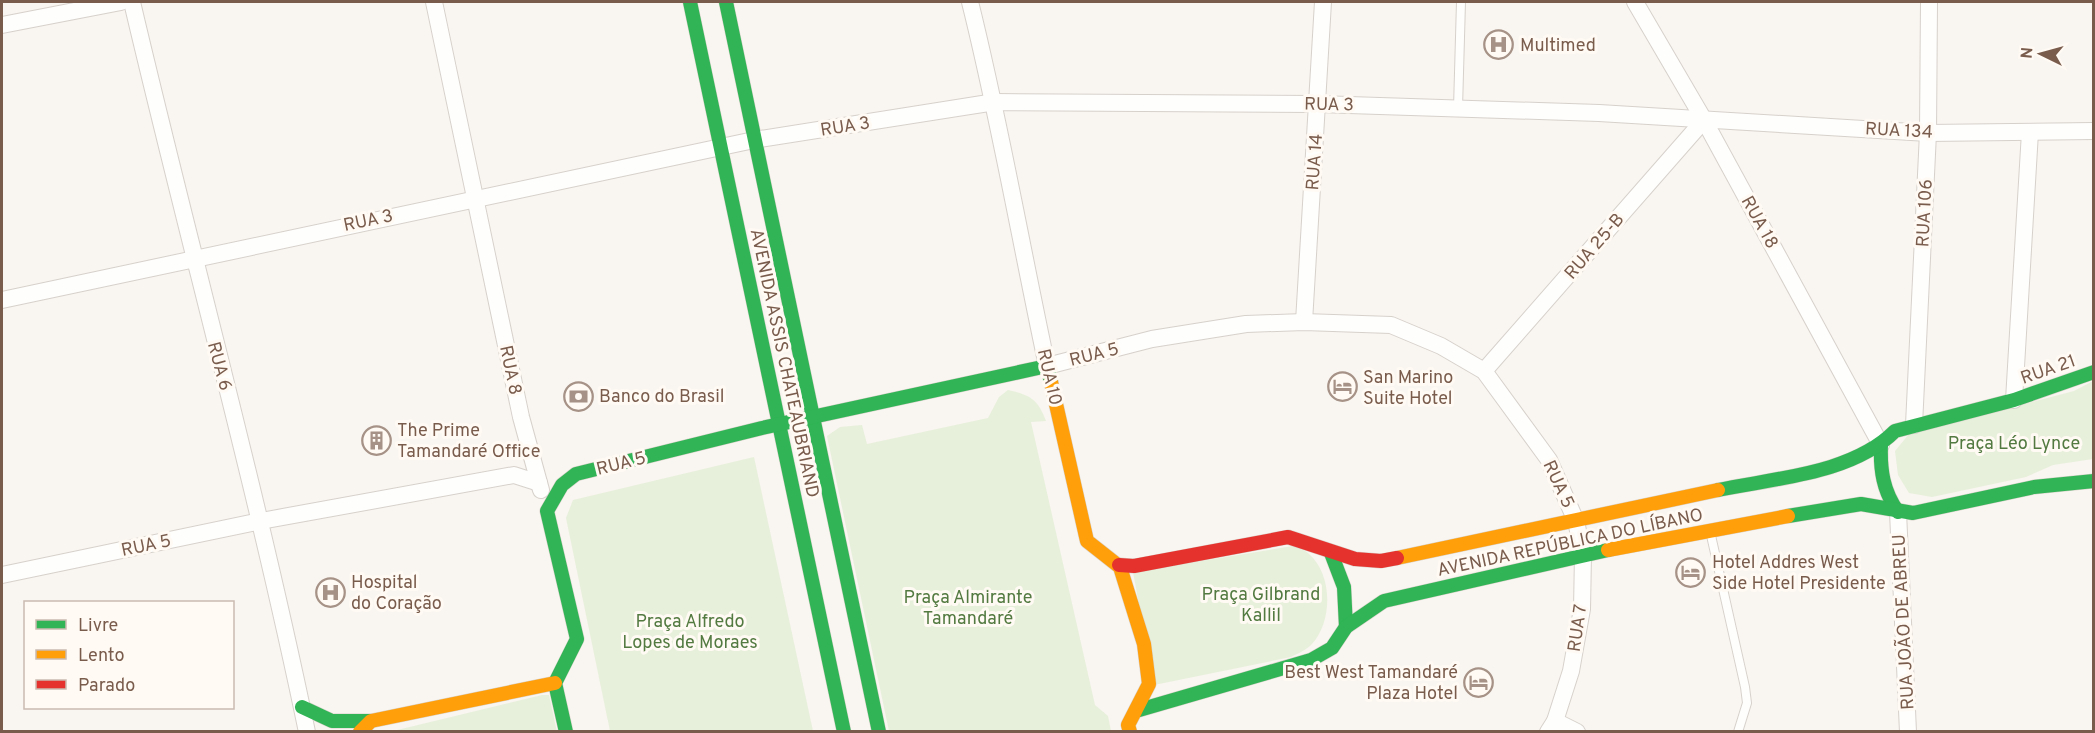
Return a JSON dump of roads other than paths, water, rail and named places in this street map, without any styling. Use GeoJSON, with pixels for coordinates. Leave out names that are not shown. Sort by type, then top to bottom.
{"type":"FeatureCollection","features":[{"type":"Feature","properties":{"kind":"main road","name":"AVENIDA ASSIS CHATEAUBRIAND"},"geometry":{"type":"LineString","coordinates":[[690,2],[843,732]]}},
{"type":"Feature","properties":{"kind":"main road","name":"AVENIDA ASSIS CHATEAUBRIAND"},"geometry":{"type":"LineString","coordinates":[[726,2],[879,732]]}},
{"type":"Feature","properties":{"kind":"main road","name":"RUA 5"},"geometry":{"type":"LineString","coordinates":[[547,511],[562,485],[576,474],[1021,370],[1047,366]]}},
{"type":"Feature","properties":{"kind":"main road","name":"RUA 10"},"geometry":{"type":"LineString","coordinates":[[1047,366],[1087,541],[1119,566],[1131,595],[1148,666],[1150,683],[1139,710],[1128,725],[1130,732]]}},
{"type":"Feature","properties":{"kind":"main road","name":"RUA 21"},"geometry":{"type":"LineString","coordinates":[[2014,400],[2094,372]]}},
{"type":"Feature","properties":{"kind":"main road","name":"AVENIDA REPÚBLICA DO LÍBANO"},"geometry":{"type":"LineString","coordinates":[[1119,566],[1134,566],[1288,537],[1310,541],[1331,554],[1359,562],[1380,561],[1833,466],[1881,445],[1895,431],[2014,400]]}},
{"type":"Feature","properties":{"kind":"main road"},"geometry":{"type":"LineString","coordinates":[[1881,445],[1881,481],[1887,498],[1898,512]]}},
{"type":"Feature","properties":{"kind":"main road","name":"AVENIDA REPÚBLICA DO LÍBANO"},"geometry":{"type":"LineString","coordinates":[[1139,710],[1311,660],[1332,648],[1346,627],[1384,601],[1583,555],[1842,506],[1861,504],[1913,513],[2034,487],[2094,481]]}},
{"type":"Feature","properties":{"kind":"main road","name":"RUA 8"},"geometry":{"type":"LineString","coordinates":[[547,511],[577,639],[555,683]]}},
{"type":"Feature","properties":{"kind":"main road"},"geometry":{"type":"LineString","coordinates":[[1331,554],[1344,587],[1346,627]]}},
{"type":"Feature","properties":{"kind":"main road"},"geometry":{"type":"LineString","coordinates":[[302,707],[332,721],[371,721],[555,683],[566,732]]}},
{"type":"Feature","properties":{"kind":"main road"},"geometry":{"type":"LineString","coordinates":[[360,732],[371,721]]}},
{"type":"Feature","properties":{"kind":"street"},"geometry":{"type":"LineString","coordinates":[[2,25],[121,2]]}},
{"type":"Feature","properties":{"kind":"street","name":"RUA 6"},"geometry":{"type":"LineString","coordinates":[[132,2],[194,259],[261,521],[308,732]]}},
{"type":"Feature","properties":{"kind":"street","name":"RUA 8"},"geometry":{"type":"LineString","coordinates":[[434,2],[521,417],[547,511]]}},
{"type":"Feature","properties":{"kind":"street","name":"RUA 10"},"geometry":{"type":"LineString","coordinates":[[970,2],[995,102],[1000,144],[1047,366]]}},
{"type":"Feature","properties":{"kind":"street","name":"RUA 14"},"geometry":{"type":"LineString","coordinates":[[1304,322],[1323,2]]}},
{"type":"Feature","properties":{"kind":"street","name":"RUA 18"},"geometry":{"type":"LineString","coordinates":[[1635,2],[1704,120],[1881,445]]}},
{"type":"Feature","properties":{"kind":"street","name":"RUA 106"},"geometry":{"type":"LineString","coordinates":[[1914,425],[1928,132],[1929,2]]}},
{"type":"Feature","properties":{"kind":"street","name":"RUA 3"},"geometry":{"type":"LineString","coordinates":[[2,300],[754,140],[995,102],[1318,104],[1458,108],[1704,120]]}},
{"type":"Feature","properties":{"kind":"street","name":"RUA 134"},"geometry":{"type":"LineString","coordinates":[[1704,120],[1928,132],[2094,130]]}},
{"type":"Feature","properties":{"kind":"street","name":"RUA 25-B"},"geometry":{"type":"LineString","coordinates":[[1484,371],[1704,120]]}},
{"type":"Feature","properties":{"kind":"street"},"geometry":{"type":"LineString","coordinates":[[2014,400],[2030,132]]}},
{"type":"Feature","properties":{"kind":"street","name":"RUA 5"},"geometry":{"type":"LineString","coordinates":[[1047,366],[1152,339],[1246,324],[1304,322],[1391,325],[1440,346],[1484,371],[1549,460],[1576,521]]}},
{"type":"Feature","properties":{"kind":"street","name":"RUA 5"},"geometry":{"type":"LineString","coordinates":[[2,575],[261,521],[514,475],[539,483]]}},
{"type":"Feature","properties":{"kind":"street","name":"RUA JOÃO DE ABREU"},"geometry":{"type":"LineString","coordinates":[[1898,512],[1908,732]]}},
{"type":"Feature","properties":{"kind":"street","name":"RUA 7"},"geometry":{"type":"LineString","coordinates":[[1552,726],[1571,671],[1582,609],[1583,555],[1576,521]]}},
{"type":"Feature","properties":{"kind":"street"},"geometry":{"type":"LineString","coordinates":[[1552,726],[1577,732]]}},
{"type":"Feature","properties":{"kind":"lane"},"geometry":{"type":"LineString","coordinates":[[1458,108],[1461,2]]}},
{"type":"Feature","properties":{"kind":"lane"},"geometry":{"type":"LineString","coordinates":[[1709,531],[1745,687],[1747,703],[1738,732]]}},
{"type":"Feature","properties":{"kind":"place","name":"Multimed"},"geometry":{"type":"Point","coordinates":[1499,45]}},
{"type":"Feature","properties":{"kind":"place","name":"San Marino Suite Hotel"},"geometry":{"type":"Point","coordinates":[1342,387]}},
{"type":"Feature","properties":{"kind":"place","name":"Banco do Brasil"},"geometry":{"type":"Point","coordinates":[578,396]}},
{"type":"Feature","properties":{"kind":"place","name":"The Prime Tamandaré Office"},"geometry":{"type":"Point","coordinates":[376,440]}},
{"type":"Feature","properties":{"kind":"place","name":"Hotel Addres West Side Hotel Presidente"},"geometry":{"type":"Point","coordinates":[1691,572]}},
{"type":"Feature","properties":{"kind":"place","name":"Hospital do Coração"},"geometry":{"type":"Point","coordinates":[330,592]}},
{"type":"Feature","properties":{"kind":"place","name":"Best West Tamandaré Plaza Hotel"},"geometry":{"type":"Point","coordinates":[1479,682]}},
{"type":"Feature","properties":{"kind":"park label","name":"Praça Léo Lynce"},"geometry":{"type":"Point","coordinates":[2014,443]}},
{"type":"Feature","properties":{"kind":"park label","name":"Praça Gilbrand Kallil"},"geometry":{"type":"Point","coordinates":[1261,604]}},
{"type":"Feature","properties":{"kind":"park label","name":"Praça Almirante Tamandaré"},"geometry":{"type":"Point","coordinates":[968,607]}},
{"type":"Feature","properties":{"kind":"park label","name":"Praça Alfredo Lopes de Moraes"},"geometry":{"type":"Point","coordinates":[690,631]}}]}
